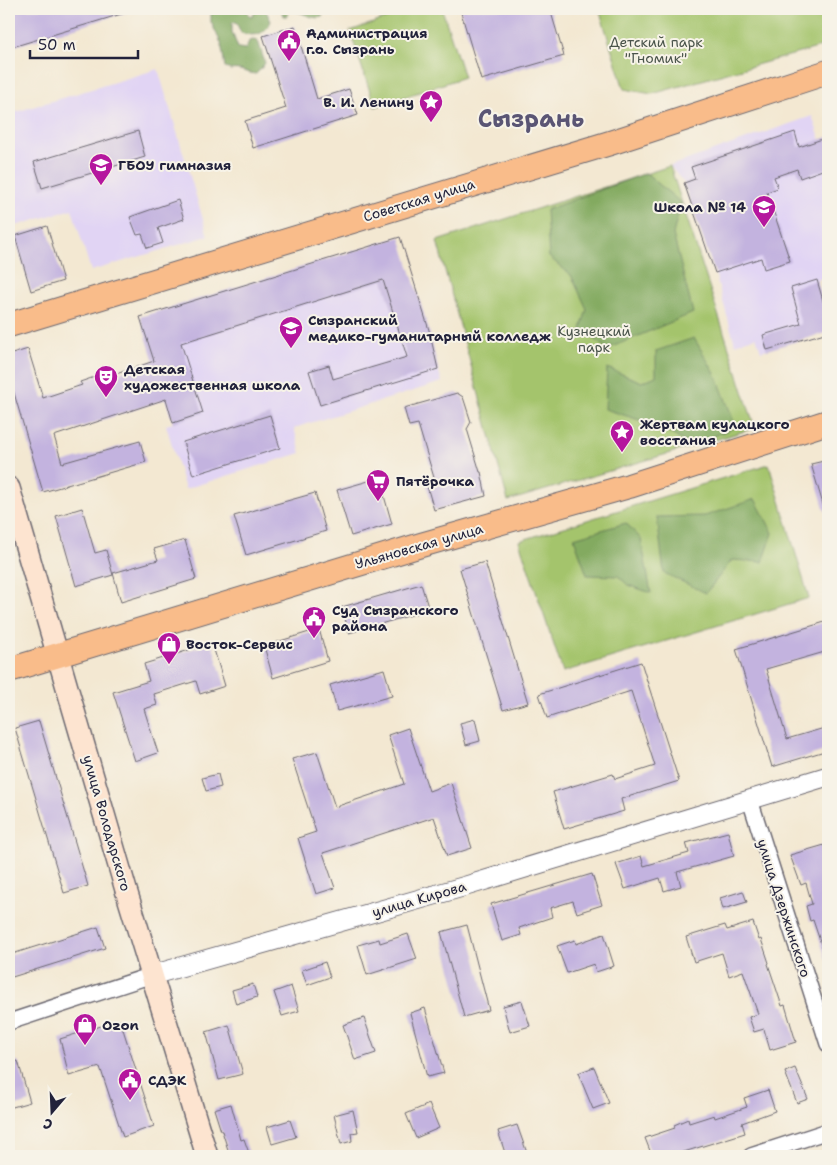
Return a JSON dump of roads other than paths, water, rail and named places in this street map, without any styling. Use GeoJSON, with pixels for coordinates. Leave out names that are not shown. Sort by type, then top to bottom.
{"type":"FeatureCollection","features":[{"type":"Feature","properties":{"kind":"main road","name":"Советская улица"},"geometry":{"type":"LineString","coordinates":[[9,325],[610,143],[657,126],[828,72]]}},
{"type":"Feature","properties":{"kind":"main road","name":"Ульяновская улица"},"geometry":{"type":"LineString","coordinates":[[9,670],[421,545],[629,486],[828,422]]}},
{"type":"Feature","properties":{"kind":"main road","name":"улица Володарского"},"geometry":{"type":"LineString","coordinates":[[9,488],[206,1156]]}},
{"type":"Feature","properties":{"kind":"street","name":"улица Кирова"},"geometry":{"type":"LineString","coordinates":[[9,1022],[152,975],[466,886],[828,776]]}},
{"type":"Feature","properties":{"kind":"street","name":"улица Дзержинского"},"geometry":{"type":"LineString","coordinates":[[750,800],[828,1044]]}},
{"type":"Feature","properties":{"kind":"street"},"geometry":{"type":"LineString","coordinates":[[751,1156],[828,1131]]}},
{"type":"Feature","properties":{"kind":"place","name":"Администрация г.о. Сызрань"},"geometry":{"type":"Point","coordinates":[289,62]}},
{"type":"Feature","properties":{"kind":"place","name":"В. И. Ленину"},"geometry":{"type":"Point","coordinates":[431,123]}},
{"type":"Feature","properties":{"kind":"place","name":"ГБОУ гимназия"},"geometry":{"type":"Point","coordinates":[101,186]}},
{"type":"Feature","properties":{"kind":"place","name":"Школа № 14"},"geometry":{"type":"Point","coordinates":[764,228]}},
{"type":"Feature","properties":{"kind":"place","name":"Сызранский медико-гуманитарный колледж"},"geometry":{"type":"Point","coordinates":[291,349]}},
{"type":"Feature","properties":{"kind":"place","name":"Детская художественная школа"},"geometry":{"type":"Point","coordinates":[106,398]}},
{"type":"Feature","properties":{"kind":"place","name":"Жертвам кулацкого восстания"},"geometry":{"type":"Point","coordinates":[622,453]}},
{"type":"Feature","properties":{"kind":"place","name":"Пятёрочка"},"geometry":{"type":"Point","coordinates":[378,502]}},
{"type":"Feature","properties":{"kind":"place","name":"Суд Сызранского района"},"geometry":{"type":"Point","coordinates":[314,639]}},
{"type":"Feature","properties":{"kind":"place","name":"Восток-Сервис"},"geometry":{"type":"Point","coordinates":[169,665]}},
{"type":"Feature","properties":{"kind":"place","name":"Ozon"},"geometry":{"type":"Point","coordinates":[85,1046]}},
{"type":"Feature","properties":{"kind":"place","name":"СДЭК"},"geometry":{"type":"Point","coordinates":[130,1101]}},
{"type":"Feature","properties":{"kind":"district","name":"Сызрань"},"geometry":{"type":"Point","coordinates":[531,119]}},
{"type":"Feature","properties":{"kind":"park label","name":"Детский парк \"Гномик\""},"geometry":{"type":"Point","coordinates":[656,50]}},
{"type":"Feature","properties":{"kind":"park label","name":"Кузнецкий парк"},"geometry":{"type":"Point","coordinates":[594,340]}}]}
